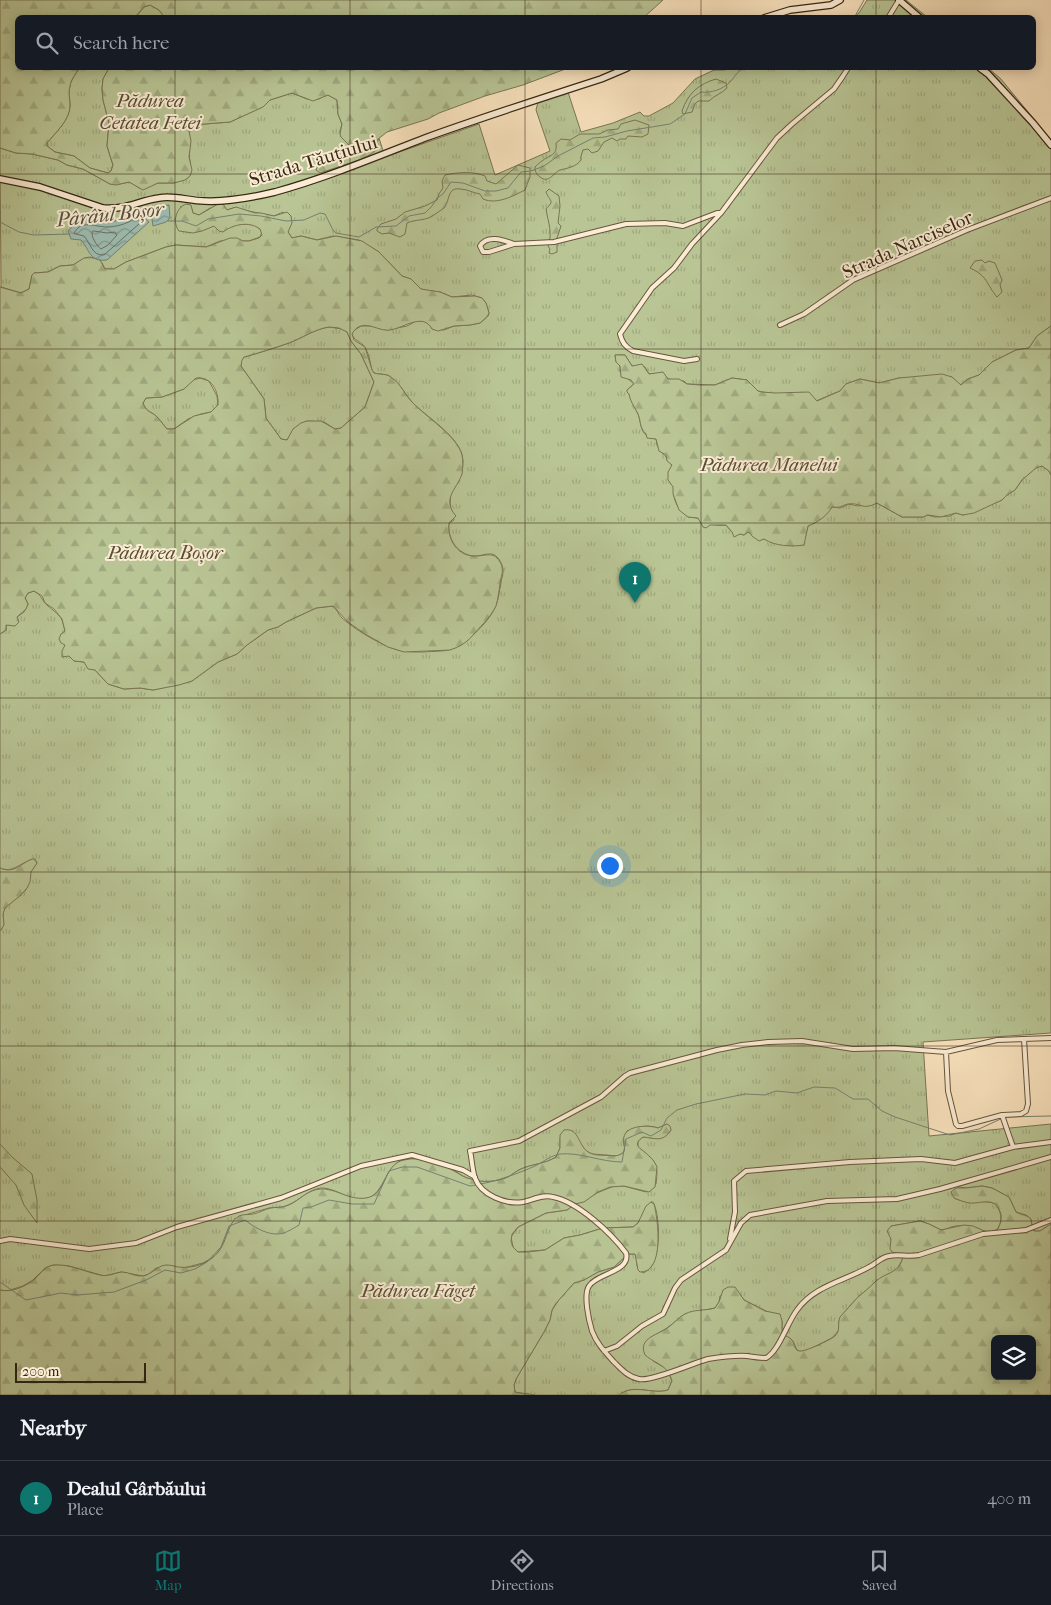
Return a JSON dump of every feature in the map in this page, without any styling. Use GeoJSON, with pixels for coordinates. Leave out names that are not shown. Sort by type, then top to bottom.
{"type":"FeatureCollection","features":[{"type":"Feature","properties":{"kind":"main road"},"geometry":{"type":"LineString","coordinates":[[774,15],[790,10],[831,6],[840,0]]}},
{"type":"Feature","properties":{"kind":"main road"},"geometry":{"type":"LineString","coordinates":[[899,0],[916,15]]}},
{"type":"Feature","properties":{"kind":"main road","name":"Strada Tăuțiului"},"geometry":{"type":"LineString","coordinates":[[0,179],[40,187],[103,208],[113,209],[158,198],[182,198],[203,201],[254,196],[275,192],[344,169],[428,137],[601,79],[622,70]]}},
{"type":"Feature","properties":{"kind":"main road"},"geometry":{"type":"LineString","coordinates":[[983,70],[1033,123],[1051,145]]}},
{"type":"Feature","properties":{"kind":"street"},"geometry":{"type":"LineString","coordinates":[[890,15],[899,0]]}},
{"type":"Feature","properties":{"kind":"street"},"geometry":{"type":"LineString","coordinates":[[697,360],[684,361],[663,355],[633,351],[622,342],[620,334],[652,288],[674,268],[692,244],[721,214],[777,138],[834,89],[847,70]]}},
{"type":"Feature","properties":{"kind":"street","name":"Strada Narciselor"},"geometry":{"type":"LineString","coordinates":[[780,325],[804,314],[854,280],[967,230],[1051,198]]}},
{"type":"Feature","properties":{"kind":"street"},"geometry":{"type":"LineString","coordinates":[[514,244],[497,238],[484,241],[480,246],[483,252],[489,252],[514,244],[554,242],[626,224],[665,223],[683,226],[716,213],[721,214]]}},
{"type":"Feature","properties":{"kind":"street"},"geometry":{"type":"LineString","coordinates":[[1051,1038],[987,1042],[946,1052],[894,1048],[853,1049],[802,1041],[768,1042],[717,1050],[630,1073],[601,1097],[527,1137],[514,1142],[470,1151],[474,1177],[480,1187],[500,1200],[509,1202],[517,1203],[548,1196],[564,1201],[598,1223],[626,1253],[625,1263],[614,1271],[595,1280],[587,1290],[588,1312],[596,1340],[604,1351],[630,1376],[643,1380],[706,1360],[737,1356],[766,1358],[774,1351],[792,1316],[808,1298],[818,1290],[870,1267],[884,1258],[919,1255],[983,1234],[1026,1230],[1051,1220]]}},
{"type":"Feature","properties":{"kind":"street"},"geometry":{"type":"LineString","coordinates":[[946,1052],[948,1091],[956,1124],[962,1126],[1026,1112],[1028,1096],[1024,1039]]}},
{"type":"Feature","properties":{"kind":"street"},"geometry":{"type":"LineString","coordinates":[[1004,1117],[1013,1147]]}},
{"type":"Feature","properties":{"kind":"street"},"geometry":{"type":"LineString","coordinates":[[730,1244],[735,1212],[734,1181],[746,1170],[921,1159],[955,1164],[1013,1147],[1051,1142]]}},
{"type":"Feature","properties":{"kind":"street"},"geometry":{"type":"LineString","coordinates":[[0,1241],[10,1239],[89,1248],[136,1243],[177,1228],[281,1198],[361,1166],[412,1154],[463,1170],[474,1177]]}},
{"type":"Feature","properties":{"kind":"street"},"geometry":{"type":"LineString","coordinates":[[604,1351],[617,1346],[642,1326],[663,1314],[675,1288],[682,1280],[722,1252],[730,1244],[735,1231],[744,1219],[759,1213],[827,1201],[897,1199],[940,1189],[1051,1157]]}},
{"type":"Feature","properties":{"kind":"green space","name":"Pădurea Cetatea Fetei"},"geometry":{"type":"Polygon","coordinates":[[[0,0],[663,0],[646,15],[163,15],[159,10],[150,5],[144,7],[137,15],[15,15],[15,70],[78,70],[72,79],[69,91],[70,106],[68,116],[47,143],[47,146],[55,152],[74,156],[90,168],[108,173],[113,165],[107,146],[109,123],[102,89],[103,79],[108,70],[563,70],[387,132],[377,140],[376,150],[371,154],[362,159],[320,173],[316,170],[318,164],[347,155],[351,150],[340,134],[342,124],[338,114],[337,100],[328,95],[313,101],[292,93],[270,100],[263,107],[230,122],[192,125],[189,131],[191,141],[189,157],[192,170],[190,176],[185,180],[174,183],[158,183],[143,190],[129,182],[116,185],[110,184],[83,169],[67,165],[58,160],[32,154],[16,153],[0,148],[0,0]]]}},
{"type":"Feature","properties":{"kind":"green space"},"geometry":{"type":"Polygon","coordinates":[[[867,0],[906,0],[925,15],[857,15],[867,0]]]}},
{"type":"Feature","properties":{"kind":"green space"},"geometry":{"type":"Polygon","coordinates":[[[150,5],[163,15],[137,15],[144,7],[150,5]]]}},
{"type":"Feature","properties":{"kind":"green space"},"geometry":{"type":"Polygon","coordinates":[[[78,70],[108,70],[103,79],[102,89],[109,123],[107,146],[113,165],[108,173],[90,168],[74,156],[55,152],[47,146],[47,143],[62,126],[67,117],[70,106],[69,91],[72,79],[78,70]]]}},
{"type":"Feature","properties":{"kind":"green space"},"geometry":{"type":"Polygon","coordinates":[[[714,70],[990,70],[1001,79],[1051,140],[1051,326],[1037,336],[1029,348],[1016,350],[992,362],[979,375],[968,379],[960,385],[952,377],[899,378],[879,383],[860,379],[846,384],[840,391],[816,401],[758,391],[747,380],[732,378],[715,385],[687,384],[684,381],[668,379],[663,373],[649,374],[645,367],[632,366],[625,355],[615,355],[616,362],[620,366],[620,372],[634,384],[627,390],[639,416],[643,432],[656,439],[659,449],[672,466],[675,499],[681,511],[688,517],[697,518],[710,524],[726,525],[732,532],[744,535],[748,532],[759,540],[764,539],[793,546],[805,538],[808,526],[815,523],[832,507],[840,508],[849,504],[858,506],[877,503],[902,517],[950,516],[956,513],[963,515],[1002,500],[1015,490],[1022,480],[1036,467],[1042,466],[1049,471],[1051,475],[1051,1033],[923,1042],[929,1136],[1051,1124],[1051,1224],[1040,1231],[1034,1231],[1031,1219],[1026,1215],[1016,1212],[1009,1197],[992,1188],[982,1186],[959,1187],[954,1198],[996,1204],[1001,1218],[996,1231],[991,1232],[966,1226],[954,1226],[941,1230],[920,1221],[891,1226],[891,1246],[898,1254],[904,1257],[896,1271],[876,1281],[842,1315],[839,1321],[839,1330],[832,1338],[800,1352],[793,1341],[782,1334],[782,1321],[744,1300],[736,1289],[720,1296],[715,1308],[685,1314],[650,1338],[653,1361],[667,1369],[672,1381],[668,1390],[637,1389],[619,1395],[535,1395],[515,1392],[514,1385],[544,1332],[550,1320],[552,1310],[574,1283],[614,1267],[628,1254],[635,1254],[637,1266],[643,1273],[649,1269],[657,1252],[658,1240],[656,1209],[653,1202],[651,1202],[638,1223],[633,1227],[603,1228],[564,1238],[545,1250],[518,1252],[513,1247],[511,1237],[518,1227],[546,1213],[567,1210],[575,1204],[587,1200],[592,1195],[614,1186],[624,1186],[646,1192],[656,1184],[657,1171],[652,1159],[638,1147],[638,1141],[643,1137],[659,1138],[665,1136],[671,1130],[667,1124],[658,1128],[646,1126],[627,1131],[623,1140],[624,1152],[618,1156],[592,1154],[586,1151],[580,1143],[560,1138],[560,1148],[556,1157],[521,1169],[503,1179],[492,1181],[472,1180],[449,1167],[431,1161],[407,1159],[400,1161],[389,1171],[378,1190],[368,1198],[355,1199],[333,1190],[321,1188],[286,1206],[269,1208],[237,1218],[217,1255],[203,1263],[184,1268],[156,1268],[143,1276],[121,1272],[104,1276],[69,1266],[53,1265],[45,1268],[33,1280],[23,1286],[7,1291],[0,1290],[0,931],[3,926],[5,908],[26,890],[30,873],[37,863],[35,859],[14,868],[0,868],[0,634],[6,630],[6,625],[24,612],[28,604],[25,598],[28,593],[34,591],[40,595],[47,605],[61,617],[69,656],[74,661],[84,662],[95,670],[108,684],[124,689],[140,688],[153,690],[192,681],[218,662],[237,654],[268,630],[316,608],[333,606],[342,618],[358,630],[396,649],[424,652],[451,649],[472,636],[493,611],[498,600],[503,567],[496,556],[490,554],[467,555],[458,549],[451,540],[449,523],[454,520],[450,497],[462,471],[463,461],[461,452],[457,444],[443,428],[412,402],[395,380],[388,375],[374,373],[366,348],[352,334],[353,331],[361,326],[375,326],[387,330],[407,326],[416,321],[429,323],[432,329],[444,330],[454,326],[480,323],[489,313],[486,303],[482,298],[472,295],[452,297],[440,292],[423,290],[411,279],[402,276],[379,252],[359,240],[333,236],[317,240],[301,236],[292,238],[288,232],[290,226],[283,212],[274,216],[233,208],[227,210],[210,208],[199,215],[193,213],[191,207],[180,207],[210,225],[252,224],[262,232],[260,237],[249,241],[220,241],[206,247],[176,245],[166,247],[126,262],[114,269],[105,269],[102,263],[79,262],[73,265],[60,266],[48,272],[34,273],[29,289],[21,293],[1,287],[0,148],[16,153],[32,154],[58,160],[67,165],[83,169],[110,184],[129,182],[139,188],[157,183],[174,183],[188,178],[190,166],[189,138],[192,125],[230,122],[262,107],[270,100],[292,93],[307,99],[319,99],[328,95],[337,100],[338,114],[342,124],[341,137],[351,150],[347,155],[324,161],[324,173],[362,160],[373,150],[379,138],[385,157],[479,124],[495,175],[550,151],[536,110],[538,102],[568,92],[581,132],[613,123],[640,112],[644,116],[649,116],[673,103],[695,79],[714,70]]]}},
{"type":"Feature","properties":{"kind":"green space"},"geometry":{"type":"Polygon","coordinates":[[[716,79],[726,83],[727,88],[709,101],[698,101],[692,112],[683,114],[684,105],[691,94],[704,84],[716,79]]]}},
{"type":"Feature","properties":{"kind":"green space"},"geometry":{"type":"Polygon","coordinates":[[[635,120],[649,125],[648,134],[642,137],[628,136],[626,139],[617,141],[612,138],[604,142],[598,151],[592,153],[588,149],[583,150],[581,160],[577,164],[560,170],[548,179],[543,179],[536,172],[535,167],[554,153],[556,143],[561,139],[570,140],[580,134],[599,134],[608,130],[618,129],[621,124],[635,120]]]}},
{"type":"Feature","properties":{"kind":"green space"},"geometry":{"type":"Polygon","coordinates":[[[518,165],[530,168],[530,177],[525,190],[515,195],[505,199],[488,201],[483,199],[480,194],[456,189],[451,192],[444,208],[428,218],[407,223],[405,234],[400,237],[389,233],[382,234],[377,231],[381,224],[396,219],[405,212],[437,200],[443,188],[442,181],[445,175],[476,173],[485,176],[487,181],[496,184],[518,165]]]}},
{"type":"Feature","properties":{"kind":"green space"},"geometry":{"type":"Polygon","coordinates":[[[549,189],[559,196],[558,223],[561,226],[557,238],[557,252],[552,254],[549,253],[550,249],[548,246],[550,232],[546,209],[551,202],[546,192],[549,189]]]}},
{"type":"Feature","properties":{"kind":"green space","name":"Pădurea Boșor"},"geometry":{"type":"Polygon","coordinates":[[[186,204],[191,205],[193,213],[199,215],[218,204],[223,204],[227,210],[236,207],[274,216],[287,212],[291,216],[292,223],[288,232],[292,238],[301,236],[317,240],[336,236],[362,241],[379,252],[402,276],[411,279],[421,289],[440,292],[452,297],[475,296],[482,298],[486,303],[489,313],[480,323],[454,326],[438,331],[432,329],[424,322],[418,321],[390,330],[365,325],[360,326],[352,334],[354,340],[365,347],[374,373],[388,375],[395,380],[412,402],[448,434],[459,448],[462,457],[462,474],[450,499],[452,510],[456,516],[449,523],[451,540],[454,545],[467,555],[493,555],[502,565],[496,606],[485,622],[462,645],[450,650],[404,652],[388,647],[365,634],[348,622],[333,606],[316,608],[268,630],[237,654],[218,662],[192,681],[153,690],[140,688],[124,689],[108,684],[95,670],[88,669],[84,662],[74,661],[69,656],[62,657],[65,645],[59,639],[65,631],[62,619],[54,609],[45,603],[42,596],[34,591],[28,593],[25,598],[28,604],[26,609],[17,617],[19,622],[15,626],[6,625],[6,630],[0,634],[0,287],[21,293],[29,289],[34,273],[48,272],[60,266],[73,265],[84,258],[90,257],[100,260],[105,269],[114,269],[126,262],[166,247],[176,245],[206,247],[230,238],[249,241],[262,235],[260,229],[246,224],[237,225],[223,232],[214,226],[193,233],[179,231],[176,224],[176,216],[186,204]],[[329,327],[289,343],[244,357],[242,360],[241,366],[264,399],[266,418],[281,439],[287,440],[293,429],[307,421],[321,421],[335,429],[341,428],[365,407],[374,382],[361,354],[347,332],[339,328],[329,327]],[[196,378],[184,389],[162,397],[146,398],[143,403],[144,406],[167,429],[174,429],[194,416],[211,412],[218,405],[215,390],[206,379],[196,378]]]}},
{"type":"Feature","properties":{"kind":"green space"},"geometry":{"type":"Polygon","coordinates":[[[982,260],[985,263],[989,261],[995,263],[1002,280],[1000,285],[1002,292],[997,297],[984,277],[970,268],[975,261],[982,260]]]}},
{"type":"Feature","properties":{"kind":"green space","name":"Pădurea Manelui"},"geometry":{"type":"Polygon","coordinates":[[[1051,326],[1051,475],[1042,466],[1036,468],[1022,480],[1015,490],[1002,500],[974,513],[963,515],[956,513],[941,517],[928,515],[923,517],[902,517],[877,503],[868,506],[848,504],[832,507],[822,518],[808,526],[804,545],[799,546],[778,545],[764,539],[759,541],[748,532],[734,537],[726,525],[710,525],[706,528],[703,527],[698,518],[688,517],[679,510],[673,494],[673,487],[668,480],[668,472],[672,465],[667,461],[666,455],[659,451],[656,439],[647,438],[627,392],[634,384],[631,380],[621,377],[620,366],[616,362],[615,355],[625,355],[632,366],[642,364],[649,374],[663,372],[668,379],[679,379],[687,384],[715,385],[732,378],[747,380],[758,391],[762,392],[809,392],[817,401],[840,391],[846,384],[860,379],[879,383],[899,378],[942,374],[952,377],[961,385],[968,379],[979,375],[992,362],[1016,350],[1029,348],[1037,336],[1051,326]]]}},
{"type":"Feature","properties":{"kind":"green space"},"geometry":{"type":"Polygon","coordinates":[[[329,327],[342,329],[347,332],[361,354],[374,382],[365,407],[341,428],[335,429],[324,422],[307,421],[296,427],[287,440],[281,439],[266,418],[264,399],[241,366],[241,360],[244,357],[289,343],[329,327]]]}},
{"type":"Feature","properties":{"kind":"green space"},"geometry":{"type":"Polygon","coordinates":[[[200,378],[209,381],[217,396],[218,405],[211,412],[188,419],[174,429],[167,429],[144,406],[143,403],[146,398],[162,397],[184,389],[193,380],[200,378]]]}},
{"type":"Feature","properties":{"kind":"green space"},"geometry":{"type":"Polygon","coordinates":[[[32,859],[37,863],[31,872],[30,882],[21,895],[5,908],[3,914],[4,925],[0,931],[0,868],[9,870],[17,868],[32,859]]]}},
{"type":"Feature","properties":{"kind":"green space","name":"Pădurea Făget"},"geometry":{"type":"Polygon","coordinates":[[[667,1124],[671,1130],[665,1137],[658,1139],[643,1137],[638,1143],[639,1147],[652,1158],[657,1167],[655,1187],[649,1192],[624,1186],[610,1187],[598,1192],[584,1202],[575,1204],[567,1210],[546,1213],[518,1227],[512,1234],[511,1241],[513,1247],[518,1252],[545,1250],[564,1238],[603,1228],[633,1227],[638,1223],[646,1206],[651,1202],[654,1204],[657,1221],[658,1244],[656,1255],[653,1264],[648,1270],[640,1272],[635,1254],[628,1254],[614,1267],[574,1283],[558,1301],[552,1310],[550,1320],[544,1332],[514,1385],[515,1392],[535,1395],[0,1395],[0,1290],[9,1291],[23,1286],[35,1279],[49,1266],[66,1266],[103,1275],[122,1272],[144,1276],[160,1267],[168,1265],[178,1267],[194,1266],[204,1263],[218,1252],[230,1226],[239,1216],[286,1206],[319,1189],[332,1190],[359,1198],[373,1196],[382,1186],[392,1167],[404,1160],[430,1161],[464,1177],[480,1181],[494,1181],[504,1179],[525,1167],[556,1157],[560,1148],[560,1135],[564,1130],[573,1132],[583,1147],[590,1153],[615,1156],[623,1153],[625,1134],[631,1129],[640,1126],[658,1128],[667,1124]]]}},
{"type":"Feature","properties":{"kind":"green space"},"geometry":{"type":"Polygon","coordinates":[[[0,1144],[32,1174],[37,1200],[37,1223],[24,1205],[16,1185],[0,1167],[0,1144]]]}},
{"type":"Feature","properties":{"kind":"green space"},"geometry":{"type":"Polygon","coordinates":[[[982,1186],[992,1188],[1009,1197],[1016,1212],[1030,1218],[1034,1231],[1040,1231],[1051,1224],[1051,1395],[619,1395],[637,1389],[668,1390],[672,1381],[670,1375],[664,1368],[645,1355],[644,1344],[651,1337],[666,1329],[685,1314],[692,1311],[715,1308],[723,1290],[728,1287],[735,1287],[744,1300],[765,1311],[780,1314],[782,1334],[791,1339],[798,1351],[807,1350],[833,1338],[838,1331],[840,1317],[857,1298],[879,1279],[895,1270],[901,1263],[903,1255],[892,1252],[890,1249],[891,1239],[887,1231],[891,1226],[920,1221],[941,1230],[964,1225],[973,1226],[989,1233],[998,1229],[1001,1215],[996,1205],[990,1202],[969,1203],[954,1198],[951,1192],[956,1188],[982,1186]]]}},
{"type":"Feature","properties":{"kind":"water"},"geometry":{"type":"Polygon","coordinates":[[[169,205],[170,218],[166,222],[153,226],[151,212],[157,206],[169,205]]]}},
{"type":"Feature","properties":{"kind":"water"},"geometry":{"type":"Polygon","coordinates":[[[130,214],[141,215],[149,222],[107,260],[93,257],[81,240],[71,239],[68,231],[78,221],[86,219],[108,222],[128,218],[130,214]]]}},
{"type":"Feature","properties":{"kind":"waterway","name":"Pârâul Boșor"},"geometry":{"type":"LineString","coordinates":[[856,15],[864,0]]}},
{"type":"Feature","properties":{"kind":"waterway","name":"Pârâul Boșor"},"geometry":{"type":"LineString","coordinates":[[168,221],[182,221],[196,226],[208,219],[239,214],[286,221],[304,220],[320,213],[325,214],[336,233],[359,237],[376,227],[396,226],[409,216],[425,213],[437,198],[443,194],[451,182],[463,183],[485,191],[508,188],[521,172],[531,171],[544,166],[558,156],[593,138],[670,124],[685,114],[692,98],[701,92],[709,92],[724,87],[741,70]]}},
{"type":"Feature","properties":{"kind":"waterway","name":"Pârâul Boșor"},"geometry":{"type":"LineString","coordinates":[[0,222],[19,232],[34,235],[70,234]]}},
{"type":"Feature","properties":{"kind":"waterway"},"geometry":{"type":"LineString","coordinates":[[480,1184],[516,1174],[560,1154],[575,1154],[622,1162],[626,1139],[642,1132],[651,1136],[661,1130],[667,1118],[677,1110],[745,1094],[765,1095],[776,1091],[797,1093],[814,1087],[835,1088],[853,1099],[868,1099],[882,1111],[895,1117],[950,1135],[979,1129],[1005,1117],[1051,1116]]}},
{"type":"Feature","properties":{"kind":"waterway"},"geometry":{"type":"LineString","coordinates":[[0,1282],[26,1300],[61,1293],[77,1295],[114,1292],[146,1280],[165,1270],[181,1273],[195,1269],[207,1262],[221,1247],[229,1226],[245,1220],[263,1231],[279,1234],[299,1225],[303,1208],[329,1200],[352,1204],[374,1204],[389,1171],[402,1167],[417,1167],[470,1186],[476,1185]]}},
{"type":"Feature","properties":{"kind":"place","name":"Dealul Gârbăului"},"geometry":{"type":"Point","coordinates":[635,603]}}]}
